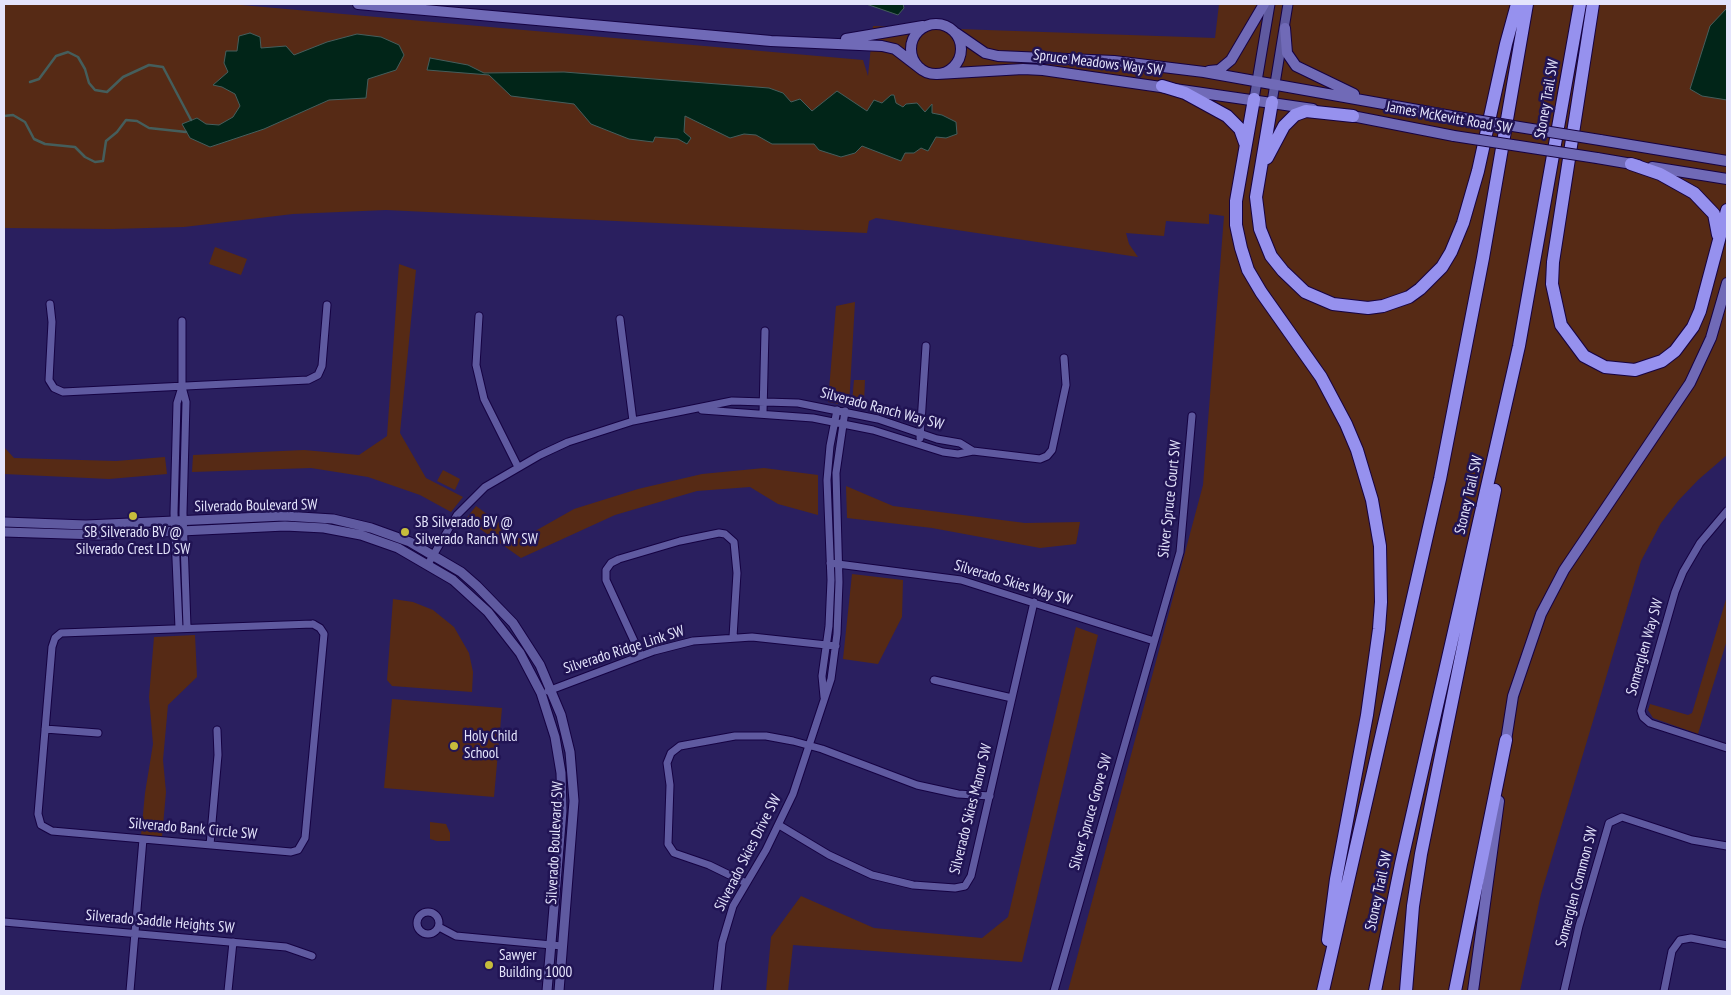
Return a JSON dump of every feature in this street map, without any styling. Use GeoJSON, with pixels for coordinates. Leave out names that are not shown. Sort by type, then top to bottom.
{"type":"FeatureCollection","features":[{"type":"Feature","properties":{"kind":"highway"},"geometry":{"type":"LineString","coordinates":[[1272,102],[1259,178],[1257,212],[1265,243],[1283,272],[1305,292],[1332,304],[1368,308],[1394,303],[1415,293],[1442,267],[1451,252],[1463,223],[1478,171],[1506,44],[1517,4]]}},
{"type":"Feature","properties":{"kind":"highway"},"geometry":{"type":"LineString","coordinates":[[1322,991],[1444,460],[1483,258],[1527,4]]}},
{"type":"Feature","properties":{"kind":"highway","name":"Stoney Trail SW"},"geometry":{"type":"LineString","coordinates":[[1375,991],[1403,855],[1519,346],[1580,4]]}},
{"type":"Feature","properties":{"kind":"highway"},"geometry":{"type":"LineString","coordinates":[[1593,4],[1553,262],[1553,295],[1561,325],[1565,334],[1584,356],[1604,367],[1636,370],[1662,361],[1675,351],[1694,327],[1700,311],[1727,210]]}},
{"type":"Feature","properties":{"kind":"highway"},"geometry":{"type":"LineString","coordinates":[[1162,86],[1185,93],[1227,116],[1240,129],[1245,144]]}},
{"type":"Feature","properties":{"kind":"highway"},"geometry":{"type":"LineString","coordinates":[[1254,99],[1236,201],[1236,225],[1240,248],[1248,270],[1261,292],[1321,377],[1346,424],[1357,450],[1372,500],[1380,546],[1381,592],[1379,629],[1367,715],[1336,879],[1322,991]]}},
{"type":"Feature","properties":{"kind":"highway"},"geometry":{"type":"LineString","coordinates":[[1259,178],[1276,138],[1295,115],[1306,112],[1353,116]]}},
{"type":"Feature","properties":{"kind":"highway"},"geometry":{"type":"LineString","coordinates":[[1631,164],[1660,174],[1694,193],[1714,214],[1718,227],[1719,241]]}},
{"type":"Feature","properties":{"kind":"highway"},"geometry":{"type":"LineString","coordinates":[[1406,991],[1412,915],[1421,854],[1491,514],[1519,346]]}},
{"type":"Feature","properties":{"kind":"highway"},"geometry":{"type":"LineString","coordinates":[[1455,991],[1506,740]]}},
{"type":"Feature","properties":{"kind":"main road"},"geometry":{"type":"LineString","coordinates":[[358,4],[771,40],[821,43],[882,46],[895,49],[921,69],[937,74],[953,68],[958,61],[960,53],[956,34],[946,27],[931,25],[821,43]]}},
{"type":"Feature","properties":{"kind":"main road"},"geometry":{"type":"LineString","coordinates":[[1204,72],[1219,70],[1231,60],[1264,4]]}},
{"type":"Feature","properties":{"kind":"main road"},"geometry":{"type":"LineString","coordinates":[[921,69],[912,55],[911,47],[918,33],[931,25]]}},
{"type":"Feature","properties":{"kind":"main road"},"geometry":{"type":"LineString","coordinates":[[1285,28],[1287,53],[1296,66],[1344,90],[1374,102]]}},
{"type":"Feature","properties":{"kind":"main road","name":"Spruce Meadows Way SW"},"geometry":{"type":"LineString","coordinates":[[956,34],[985,52],[998,56],[1114,61],[1204,72],[1257,82]]}},
{"type":"Feature","properties":{"kind":"main road","name":"Spruce Meadows Way SW"},"geometry":{"type":"LineString","coordinates":[[937,74],[1023,69],[1254,99]]}},
{"type":"Feature","properties":{"kind":"main road","name":"James McKevitt Road SW"},"geometry":{"type":"LineString","coordinates":[[1257,82],[1727,161]]}},
{"type":"Feature","properties":{"kind":"main road","name":"James McKevitt Road SW"},"geometry":{"type":"LineString","coordinates":[[1254,99],[1454,136],[1727,179]]}},
{"type":"Feature","properties":{"kind":"main road"},"geometry":{"type":"LineString","coordinates":[[1718,316],[1727,284]]}},
{"type":"Feature","properties":{"kind":"main road"},"geometry":{"type":"LineString","coordinates":[[1473,991],[1513,696],[1541,614],[1577,549],[1690,383],[1727,297]]}},
{"type":"Feature","properties":{"kind":"street"},"geometry":{"type":"LineString","coordinates":[[1254,99],[1270,4]]}},
{"type":"Feature","properties":{"kind":"street"},"geometry":{"type":"LineString","coordinates":[[1272,102],[1288,4]]}},
{"type":"Feature","properties":{"kind":"street"},"geometry":{"type":"LineString","coordinates":[[50,304],[52,322],[49,380],[56,390],[108,391],[313,378],[320,372],[322,366],[327,305]]}},
{"type":"Feature","properties":{"kind":"street"},"geometry":{"type":"LineString","coordinates":[[479,316],[476,365],[484,399],[518,467]]}},
{"type":"Feature","properties":{"kind":"street"},"geometry":{"type":"LineString","coordinates":[[620,319],[633,421]]}},
{"type":"Feature","properties":{"kind":"street"},"geometry":{"type":"LineString","coordinates":[[182,321],[182,387],[186,402],[178,522],[187,627]]}},
{"type":"Feature","properties":{"kind":"street"},"geometry":{"type":"LineString","coordinates":[[763,414],[765,331]]}},
{"type":"Feature","properties":{"kind":"street"},"geometry":{"type":"LineString","coordinates":[[920,446],[926,346]]}},
{"type":"Feature","properties":{"kind":"street","name":"Silverado Ranch Way SW"},"geometry":{"type":"LineString","coordinates":[[694,409],[843,423],[920,446],[958,454],[973,451],[1035,459],[1048,456],[1052,450],[1065,391],[1064,358]]}},
{"type":"Feature","properties":{"kind":"street","name":"Silverado Ranch Way SW"},"geometry":{"type":"LineString","coordinates":[[428,564],[448,528],[465,505],[485,487],[518,467],[568,442],[633,421],[732,401],[798,403],[845,411],[960,443],[973,451]]}},
{"type":"Feature","properties":{"kind":"street","name":"Silverado Skies Drive SW"},"geometry":{"type":"LineString","coordinates":[[824,700],[822,676],[827,645],[830,563],[827,480],[837,410]]}},
{"type":"Feature","properties":{"kind":"street","name":"Silverado Skies Drive SW"},"geometry":{"type":"LineString","coordinates":[[717,991],[724,933],[733,906],[779,825],[811,745],[831,679],[836,646],[839,564],[835,489],[845,411]]}},
{"type":"Feature","properties":{"kind":"street","name":"Silver Spruce Court SW"},"geometry":{"type":"LineString","coordinates":[[1154,641],[1180,552],[1192,416]]}},
{"type":"Feature","properties":{"kind":"street","name":"Somerglen Way SW"},"geometry":{"type":"LineString","coordinates":[[1727,511],[1706,535],[1683,572],[1675,592],[1641,710],[1643,717],[1650,723],[1727,748]]}},
{"type":"Feature","properties":{"kind":"street","name":"Silverado Boulevard SW"},"geometry":{"type":"LineString","coordinates":[[4,522],[86,525],[284,516],[333,519],[396,536],[461,572],[500,608],[530,646],[552,689],[566,730],[574,788],[558,991]]}},
{"type":"Feature","properties":{"kind":"street","name":"Silverado Boulevard SW"},"geometry":{"type":"LineString","coordinates":[[4,532],[98,535],[285,526],[324,528],[381,542],[428,564],[460,585],[502,628],[520,653],[541,693],[555,737],[562,791],[547,991]]}},
{"type":"Feature","properties":{"kind":"street"},"geometry":{"type":"LineString","coordinates":[[179,531],[179,628]]}},
{"type":"Feature","properties":{"kind":"street"},"geometry":{"type":"LineString","coordinates":[[641,656],[606,580],[606,570],[611,563],[680,541],[725,534],[734,542],[737,581],[733,637]]}},
{"type":"Feature","properties":{"kind":"street","name":"Silverado Skies Way SW"},"geometry":{"type":"LineString","coordinates":[[830,563],[961,580],[1154,641]]}},
{"type":"Feature","properties":{"kind":"street","name":"Silverado Skies Manor SW"},"geometry":{"type":"LineString","coordinates":[[779,825],[829,855],[872,875],[913,885],[960,888],[967,884],[971,876],[1034,602]]}},
{"type":"Feature","properties":{"kind":"street","name":"Silverado Bank Circle SW"},"geometry":{"type":"LineString","coordinates":[[313,624],[320,628],[324,634],[304,843],[298,850],[291,852],[52,831],[41,825],[38,814],[52,647],[58,635],[66,632],[179,628],[313,624]]}},
{"type":"Feature","properties":{"kind":"street","name":"Silverado Ridge Link SW"},"geometry":{"type":"LineString","coordinates":[[541,693],[641,656],[686,642],[733,637],[772,638],[836,646]]}},
{"type":"Feature","properties":{"kind":"street","name":"Silver Spruce Grove SW"},"geometry":{"type":"LineString","coordinates":[[1054,991],[1154,641]]}},
{"type":"Feature","properties":{"kind":"street"},"geometry":{"type":"LineString","coordinates":[[934,680],[1012,698]]}},
{"type":"Feature","properties":{"kind":"street"},"geometry":{"type":"LineString","coordinates":[[45,729],[98,734]]}},
{"type":"Feature","properties":{"kind":"street"},"geometry":{"type":"LineString","coordinates":[[210,845],[218,755],[217,730]]}},
{"type":"Feature","properties":{"kind":"street"},"geometry":{"type":"LineString","coordinates":[[746,883],[709,865],[674,853],[671,850],[668,839],[670,785],[667,763],[671,753],[680,746],[698,741],[735,736],[766,736],[811,745],[917,785],[943,791],[990,796]]}},
{"type":"Feature","properties":{"kind":"street","name":"Somerglen Common SW"},"geometry":{"type":"LineString","coordinates":[[1564,991],[1579,926],[1608,823],[1622,817],[1692,840],[1727,846]]}},
{"type":"Feature","properties":{"kind":"street"},"geometry":{"type":"LineString","coordinates":[[130,991],[143,839]]}},
{"type":"Feature","properties":{"kind":"street","name":"Silverado Saddle Heights SW"},"geometry":{"type":"LineString","coordinates":[[4,922],[286,947],[312,956]]}},
{"type":"Feature","properties":{"kind":"street"},"geometry":{"type":"LineString","coordinates":[[439,927],[456,936],[562,946]]}},
{"type":"Feature","properties":{"kind":"street"},"geometry":{"type":"LineString","coordinates":[[1664,991],[1672,951],[1680,940],[1691,938],[1727,945]]}},
{"type":"Feature","properties":{"kind":"street"},"geometry":{"type":"LineString","coordinates":[[228,991],[233,942]]}},
{"type":"Feature","properties":{"kind":"shaded area"},"geometry":{"type":"Polygon","coordinates":[[[4,4],[230,4],[863,60],[868,76],[873,26],[1215,38],[1219,4],[1727,4],[1727,455],[1698,480],[1678,501],[1661,523],[1641,561],[1541,894],[1520,991],[1068,991],[1203,485],[1224,216],[1209,214],[1209,224],[1166,221],[1164,236],[1126,233],[1129,244],[1138,257],[876,218],[869,221],[867,233],[386,210],[293,214],[184,227],[111,229],[4,228],[4,4]]]}},
{"type":"Feature","properties":{"kind":"shaded area"},"geometry":{"type":"Polygon","coordinates":[[[866,4],[903,4],[904,8],[898,15],[866,4]]]}},
{"type":"Feature","properties":{"kind":"shaded area"},"geometry":{"type":"Polygon","coordinates":[[[1727,8],[1727,100],[1702,96],[1690,89],[1710,26],[1727,8]]]}},
{"type":"Feature","properties":{"kind":"shaded area"},"geometry":{"type":"Polygon","coordinates":[[[250,33],[260,37],[261,48],[286,46],[294,55],[327,42],[357,34],[381,37],[399,45],[404,55],[396,70],[368,79],[366,98],[329,100],[264,129],[210,147],[190,138],[182,124],[197,118],[206,124],[219,125],[233,117],[240,106],[235,94],[222,87],[213,85],[228,72],[224,63],[226,51],[237,51],[239,36],[250,33]]]}},
{"type":"Feature","properties":{"kind":"shaded area"},"geometry":{"type":"Polygon","coordinates":[[[430,58],[468,65],[484,73],[564,72],[769,88],[783,93],[791,102],[800,99],[812,111],[837,91],[867,111],[874,100],[882,103],[891,95],[894,95],[896,103],[903,107],[906,104],[917,103],[925,112],[932,104],[932,113],[942,115],[956,122],[957,134],[946,138],[936,137],[928,151],[921,148],[914,153],[905,153],[901,161],[862,146],[855,153],[841,157],[819,150],[814,144],[772,144],[756,135],[744,134],[730,138],[685,116],[684,132],[691,138],[687,144],[678,139],[655,137],[653,142],[629,139],[591,124],[574,104],[511,96],[489,75],[427,70],[430,58]]]}},
{"type":"Feature","properties":{"kind":"shaded area"},"geometry":{"type":"Polygon","coordinates":[[[215,247],[247,259],[241,275],[209,264],[215,247]]]}},
{"type":"Feature","properties":{"kind":"shaded area"},"geometry":{"type":"Polygon","coordinates":[[[399,264],[416,270],[400,433],[426,478],[463,497],[451,512],[420,495],[368,477],[311,468],[192,472],[193,455],[304,450],[359,455],[387,436],[399,264]]]}},
{"type":"Feature","properties":{"kind":"shaded area"},"geometry":{"type":"Polygon","coordinates":[[[855,302],[849,406],[828,402],[836,306],[855,302]]]}},
{"type":"Feature","properties":{"kind":"shaded area"},"geometry":{"type":"Polygon","coordinates":[[[854,380],[865,380],[864,402],[852,402],[854,380]]]}},
{"type":"Feature","properties":{"kind":"shaded area"},"geometry":{"type":"Polygon","coordinates":[[[4,447],[14,458],[116,461],[165,457],[167,474],[109,479],[4,474],[4,447]]]}},
{"type":"Feature","properties":{"kind":"shaded area"},"geometry":{"type":"Polygon","coordinates":[[[764,468],[818,475],[818,515],[778,504],[750,487],[697,491],[615,515],[521,558],[466,519],[476,506],[521,539],[574,509],[638,489],[702,474],[764,468]]]}},
{"type":"Feature","properties":{"kind":"shaded area"},"geometry":{"type":"Polygon","coordinates":[[[443,470],[460,479],[455,490],[437,481],[443,470]]]}},
{"type":"Feature","properties":{"kind":"shaded area"},"geometry":{"type":"Polygon","coordinates":[[[846,486],[893,506],[1025,523],[1080,522],[1076,544],[1040,548],[932,528],[847,518],[846,486]]]}},
{"type":"Feature","properties":{"kind":"shaded area"},"geometry":{"type":"Polygon","coordinates":[[[852,574],[903,580],[902,617],[878,664],[843,659],[852,574]]]}},
{"type":"Feature","properties":{"kind":"shaded area"},"geometry":{"type":"Polygon","coordinates":[[[1727,596],[1727,640],[1698,734],[1653,718],[1648,710],[1650,704],[1688,715],[1692,713],[1727,596]]]}},
{"type":"Feature","properties":{"kind":"shaded area"},"geometry":{"type":"Polygon","coordinates":[[[393,599],[413,602],[433,610],[454,627],[469,653],[473,672],[472,692],[392,686],[387,680],[393,599]]]}},
{"type":"Feature","properties":{"kind":"shaded area"},"geometry":{"type":"Polygon","coordinates":[[[1076,627],[1098,635],[1022,962],[793,945],[788,991],[766,991],[771,937],[801,896],[874,928],[982,938],[1008,917],[1076,627]]]}},
{"type":"Feature","properties":{"kind":"shaded area"},"geometry":{"type":"Polygon","coordinates":[[[195,635],[197,677],[168,705],[163,760],[166,792],[162,837],[141,835],[145,793],[153,744],[149,697],[154,637],[195,635]]]}},
{"type":"Feature","properties":{"kind":"shaded area"},"geometry":{"type":"Polygon","coordinates":[[[392,699],[502,708],[494,797],[384,788],[392,699]]]}},
{"type":"Feature","properties":{"kind":"shaded area"},"geometry":{"type":"Polygon","coordinates":[[[430,822],[446,824],[450,833],[450,841],[430,839],[430,822]]]}},
{"type":"Feature","properties":{"kind":"waterway"},"geometry":{"type":"LineString","coordinates":[[30,82],[39,79],[56,56],[68,52],[78,57],[85,69],[89,83],[95,90],[107,92],[123,77],[149,65],[163,67],[191,120]]}},
{"type":"Feature","properties":{"kind":"waterway"},"geometry":{"type":"LineString","coordinates":[[4,116],[13,115],[25,122],[34,139],[45,144],[75,147],[85,157],[95,162],[103,161],[106,141],[117,132],[126,120],[137,121],[149,128],[186,132]]}},
{"type":"Feature","properties":{"kind":"place","name":"SB Silverado BV @ Silverado Crest LD SW"},"geometry":{"type":"Point","coordinates":[133,516]}},
{"type":"Feature","properties":{"kind":"place","name":"SB Silverado BV @ Silverado Ranch WY SW"},"geometry":{"type":"Point","coordinates":[405,532]}},
{"type":"Feature","properties":{"kind":"place","name":"Holy Child School"},"geometry":{"type":"Point","coordinates":[454,746]}},
{"type":"Feature","properties":{"kind":"place","name":"Sawyer Building 1000"},"geometry":{"type":"Point","coordinates":[489,965]}}]}
